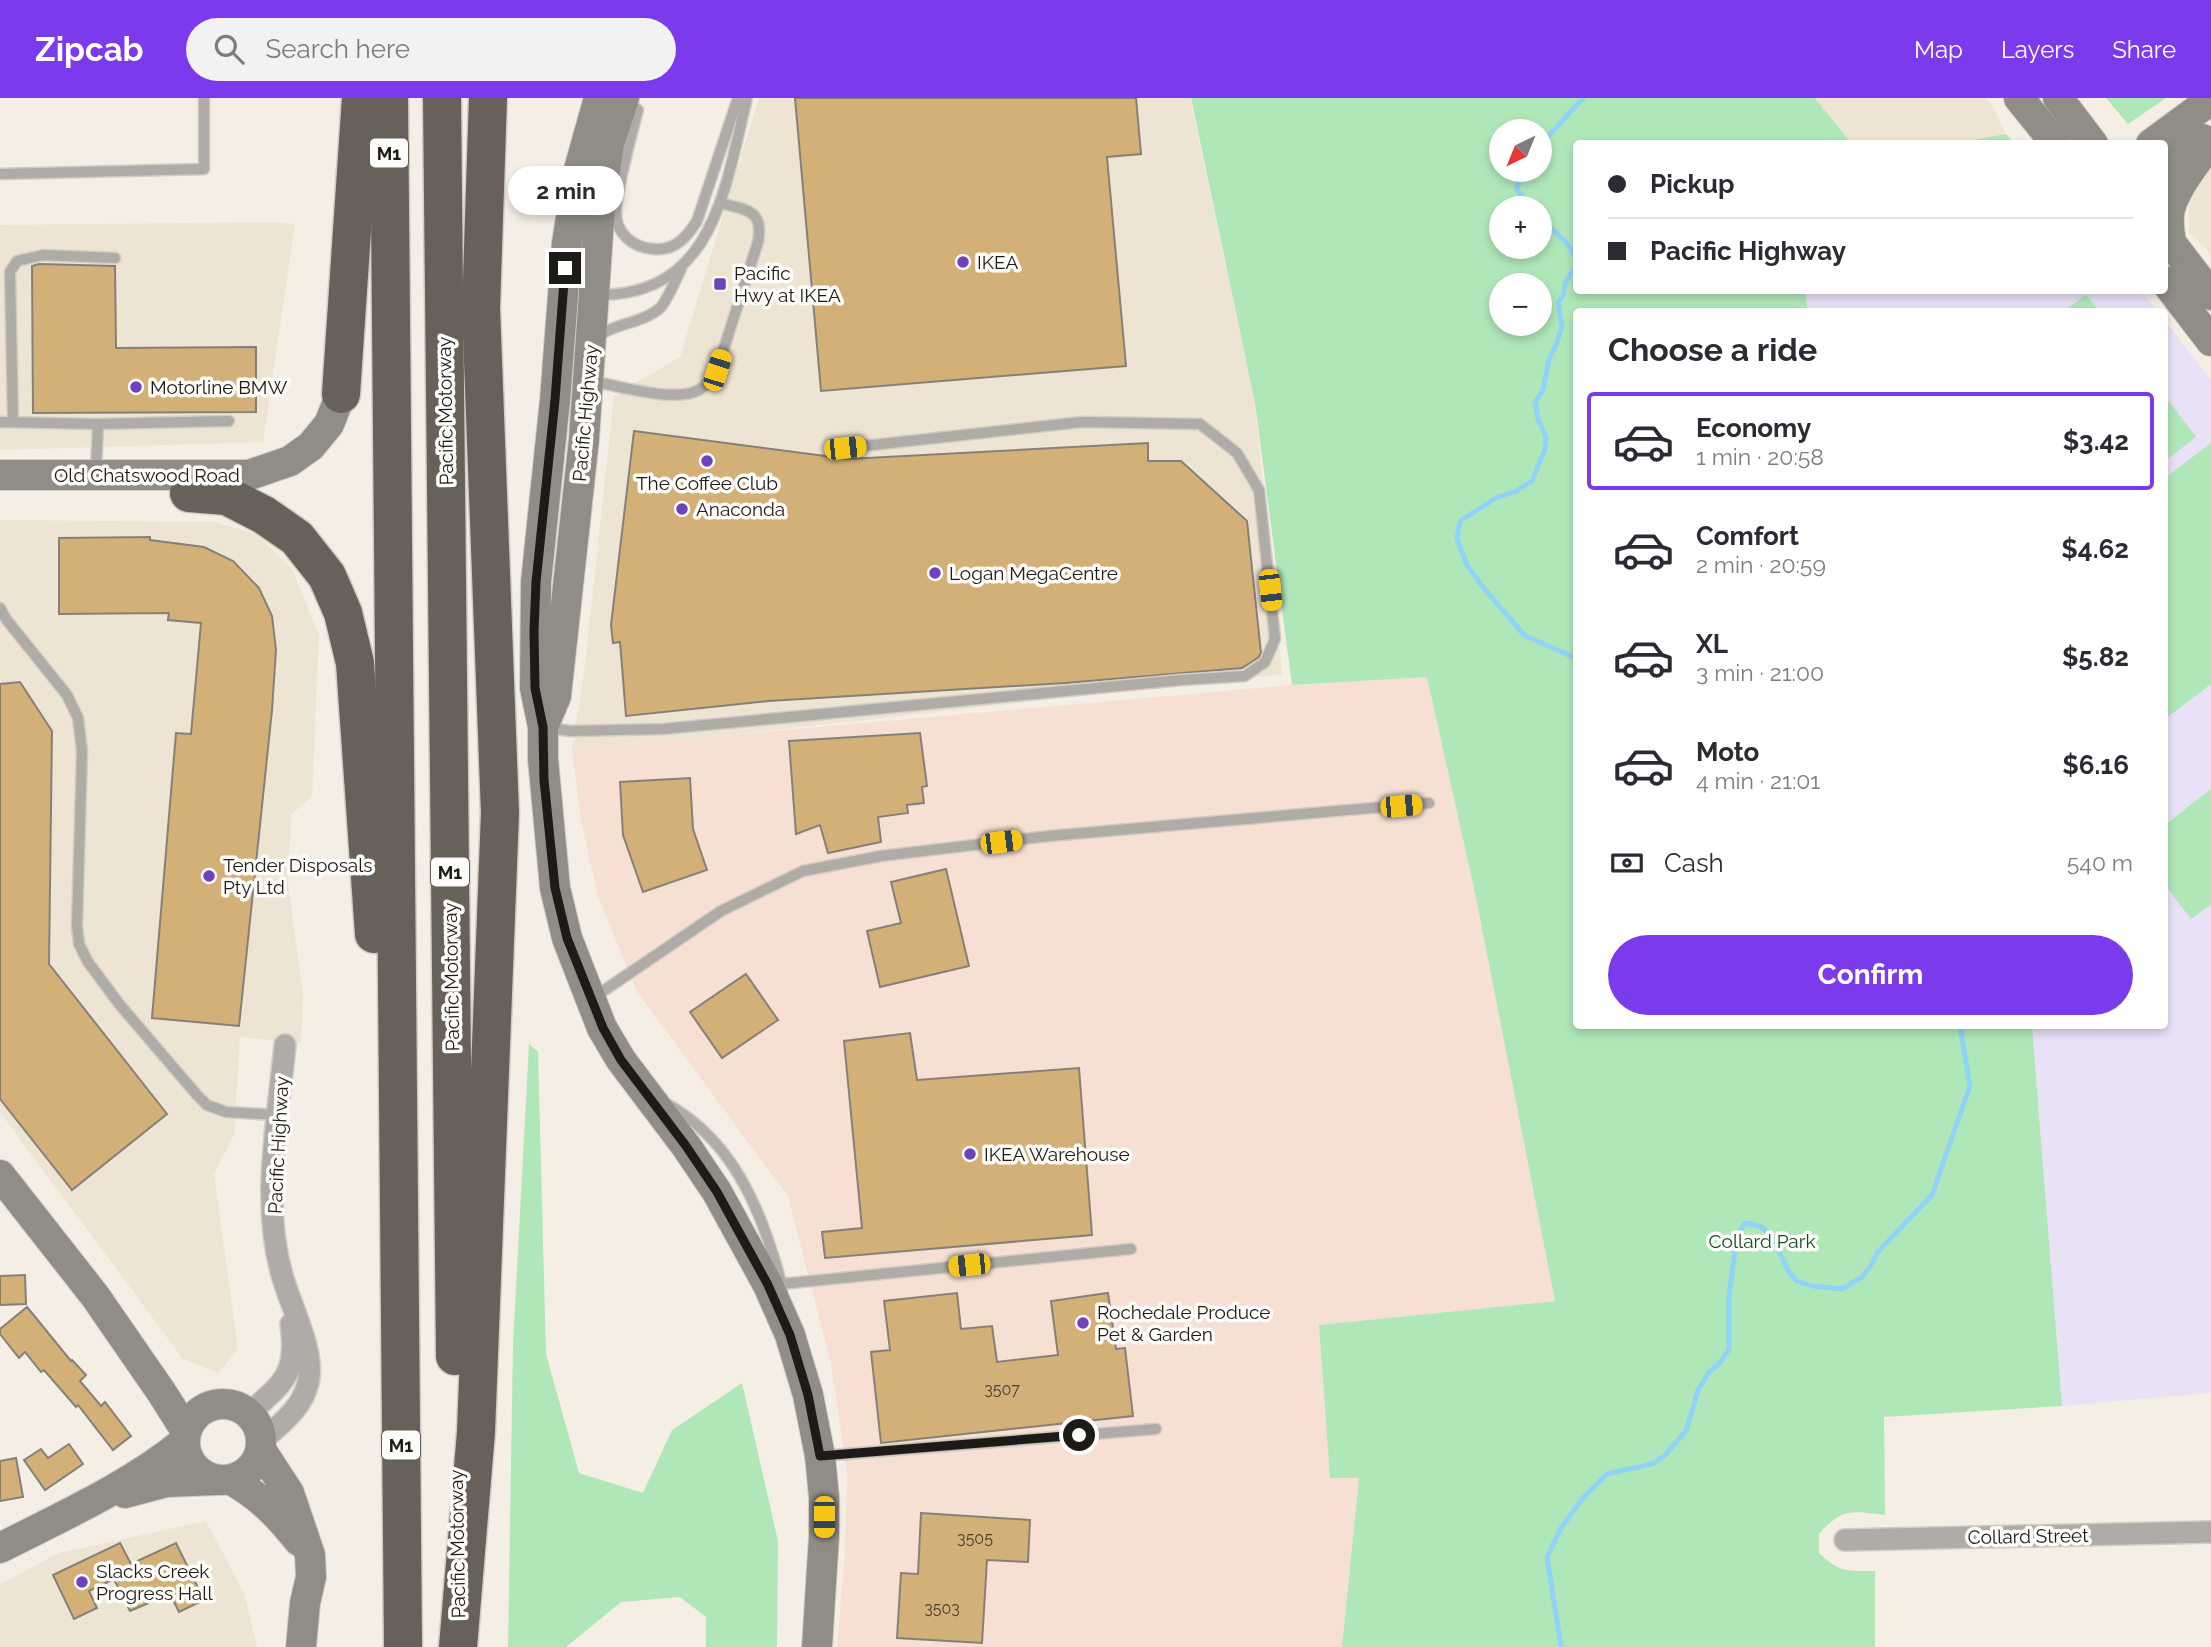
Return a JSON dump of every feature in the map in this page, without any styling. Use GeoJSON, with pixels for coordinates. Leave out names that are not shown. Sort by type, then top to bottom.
{"type":"FeatureCollection","features":[{"type":"Feature","properties":{"kind":"highway"},"geometry":{"type":"LineString","coordinates":[[341,394],[361,98]]}},
{"type":"Feature","properties":{"kind":"highway","name":"M1"},"geometry":{"type":"LineString","coordinates":[[389,98],[403,1647]]}},
{"type":"Feature","properties":{"kind":"highway","name":"Pacific Motorway"},"geometry":{"type":"LineString","coordinates":[[442,98],[458,1647]]}},
{"type":"Feature","properties":{"kind":"highway"},"geometry":{"type":"LineString","coordinates":[[458,1647],[476,1432],[500,813],[481,309],[488,98]]}},
{"type":"Feature","properties":{"kind":"highway"},"geometry":{"type":"LineString","coordinates":[[189,493],[227,496],[264,515],[297,538],[327,576],[343,613],[355,663],[400,1253]]}},
{"type":"Feature","properties":{"kind":"street","name":"Pacific Highway"},"geometry":{"type":"LineString","coordinates":[[543,727],[556,696],[584,439],[591,343],[566,243],[578,173],[600,98]]}},
{"type":"Feature","properties":{"kind":"street","name":"Pacific Highway"},"geometry":{"type":"LineString","coordinates":[[624,98],[609,144],[554,414],[536,582],[535,688],[543,727],[544,771],[555,888],[567,938],[603,1028],[621,1060],[717,1192],[775,1284],[808,1395],[820,1456],[824,1536],[817,1647]]}},
{"type":"Feature","properties":{"kind":"street"},"geometry":{"type":"LineString","coordinates":[[2019,98],[2053,140]]}},
{"type":"Feature","properties":{"kind":"street"},"geometry":{"type":"LineString","coordinates":[[2057,98],[2090,140]]}},
{"type":"Feature","properties":{"kind":"street"},"geometry":{"type":"LineString","coordinates":[[2156,140],[2211,100]]}},
{"type":"Feature","properties":{"kind":"street"},"geometry":{"type":"LineString","coordinates":[[2168,166],[2211,133]]}},
{"type":"Feature","properties":{"kind":"street"},"geometry":{"type":"LineString","coordinates":[[2211,141],[2170,207],[2168,240],[2211,295]]}},
{"type":"Feature","properties":{"kind":"street"},"geometry":{"type":"LineString","coordinates":[[2168,285],[2211,341]]}},
{"type":"Feature","properties":{"kind":"street","name":"Old Chatswood Road"},"geometry":{"type":"LineString","coordinates":[[0,475],[249,475],[290,461],[311,446],[329,424],[341,394]]}},
{"type":"Feature","properties":{"kind":"street","name":"Old Chatswood Road"},"geometry":{"type":"LineString","coordinates":[[0,494],[141,491],[189,493]]}},
{"type":"Feature","properties":{"kind":"street","name":"Pacific Highway"},"geometry":{"type":"LineString","coordinates":[[261,1445],[296,1409],[309,1382],[307,1349],[285,1287],[276,1252],[272,1215],[285,1045]]}},
{"type":"Feature","properties":{"kind":"street"},"geometry":{"type":"LineString","coordinates":[[4,1189],[166,1376],[188,1396],[230,1404],[249,1413],[260,1430],[261,1445],[257,1461],[250,1469],[224,1480],[166,1482],[91,1502]]}},
{"type":"Feature","properties":{"kind":"street","name":"Pacific Highway"},"geometry":{"type":"LineString","coordinates":[[249,1413],[276,1390],[290,1371],[294,1346],[285,1287]]}},
{"type":"Feature","properties":{"kind":"street"},"geometry":{"type":"LineString","coordinates":[[95,1296],[162,1393],[185,1436],[186,1452],[191,1462],[207,1477],[224,1480],[251,1491],[280,1517],[310,1555]]}},
{"type":"Feature","properties":{"kind":"street"},"geometry":{"type":"LineString","coordinates":[[0,1548],[91,1502],[165,1457],[185,1436],[198,1412],[220,1403]]}},
{"type":"Feature","properties":{"kind":"street"},"geometry":{"type":"LineString","coordinates":[[261,1445],[289,1493],[310,1555],[311,1577],[300,1647]]}},
{"type":"Feature","properties":{"kind":"street","name":"Collard Street"},"geometry":{"type":"LineString","coordinates":[[1845,1540],[2211,1532]]}},
{"type":"Feature","properties":{"kind":"lane"},"geometry":{"type":"LineString","coordinates":[[0,174],[204,169],[204,98]]}},
{"type":"Feature","properties":{"kind":"lane"},"geometry":{"type":"LineString","coordinates":[[624,98],[638,110],[624,160],[615,213],[620,231],[633,243],[657,250],[678,244],[697,221],[738,98]]}},
{"type":"Feature","properties":{"kind":"lane"},"geometry":{"type":"LineString","coordinates":[[591,343],[606,331],[660,308],[682,267],[703,240],[720,203],[747,98]]}},
{"type":"Feature","properties":{"kind":"lane"},"geometry":{"type":"LineString","coordinates":[[588,380],[676,396],[700,390],[709,382],[717,370],[761,228],[750,211],[720,203]]}},
{"type":"Feature","properties":{"kind":"lane"},"geometry":{"type":"LineString","coordinates":[[13,421],[10,272],[17,261],[43,255],[116,258]]}},
{"type":"Feature","properties":{"kind":"lane"},"geometry":{"type":"LineString","coordinates":[[578,294],[634,293],[665,279],[682,267]]}},
{"type":"Feature","properties":{"kind":"lane"},"geometry":{"type":"LineString","coordinates":[[0,422],[98,424],[229,421]]}},
{"type":"Feature","properties":{"kind":"lane"},"geometry":{"type":"LineString","coordinates":[[543,727],[570,731],[663,729],[1245,676],[1265,662],[1275,639],[1259,491],[1237,453],[1200,424],[1082,422],[845,448]]}},
{"type":"Feature","properties":{"kind":"lane"},"geometry":{"type":"LineString","coordinates":[[96,475],[98,424]]}},
{"type":"Feature","properties":{"kind":"lane"},"geometry":{"type":"LineString","coordinates":[[0,608],[67,695],[78,719],[82,751],[77,926],[79,944],[89,962],[136,1023],[207,1105],[226,1112],[278,1115]]}},
{"type":"Feature","properties":{"kind":"lane"},"geometry":{"type":"LineString","coordinates":[[590,999],[721,911],[803,871],[881,856],[1049,836],[1429,803]]}},
{"type":"Feature","properties":{"kind":"lane"},"geometry":{"type":"LineString","coordinates":[[775,1284],[1131,1249]]}},
{"type":"Feature","properties":{"kind":"lane"},"geometry":{"type":"LineString","coordinates":[[820,1456],[1156,1429]]}},
{"type":"Feature","properties":{"kind":"shaded area"},"geometry":{"type":"Polygon","coordinates":[[[759,98],[1190,98],[1255,403],[1282,674],[736,734],[572,749],[584,674],[614,396],[680,357],[759,98]]]}},
{"type":"Feature","properties":{"kind":"shaded area"},"geometry":{"type":"Polygon","coordinates":[[[1815,98],[1986,98],[2006,134],[1973,140],[1849,140],[1815,98]]]}},
{"type":"Feature","properties":{"kind":"shaded area"},"geometry":{"type":"Polygon","coordinates":[[[2211,168],[2211,254],[2189,232],[2189,204],[2211,168]]]}},
{"type":"Feature","properties":{"kind":"shaded area"},"geometry":{"type":"Polygon","coordinates":[[[295,224],[263,442],[0,450],[0,225],[295,224]]]}},
{"type":"Feature","properties":{"kind":"shaded area"},"geometry":{"type":"Polygon","coordinates":[[[1806,294],[2144,294],[2155,308],[1807,308],[1806,294]]]}},
{"type":"Feature","properties":{"kind":"shaded area"},"geometry":{"type":"Polygon","coordinates":[[[2168,325],[2211,380],[2211,1393],[2062,1406],[2032,1029],[2168,1029],[2168,325]]]}},
{"type":"Feature","properties":{"kind":"shaded area"},"geometry":{"type":"Polygon","coordinates":[[[0,520],[215,522],[256,534],[292,569],[319,635],[312,796],[291,815],[288,883],[303,995],[301,1043],[240,1037],[234,1135],[214,1173],[238,1350],[218,1373],[183,1359],[0,1112],[0,520]]]}},
{"type":"Feature","properties":{"kind":"shaded area"},"geometry":{"type":"Polygon","coordinates":[[[1427,677],[1475,893],[1555,1301],[1319,1325],[1330,1477],[1359,1478],[1342,1647],[837,1647],[845,1551],[847,1473],[831,1364],[788,1196],[637,992],[598,896],[581,821],[572,749],[1292,685],[1427,677]]]}},
{"type":"Feature","properties":{"kind":"shaded area"},"geometry":{"type":"Polygon","coordinates":[[[206,1521],[244,1593],[257,1647],[0,1647],[0,1584],[59,1553],[206,1521]]]}},
{"type":"Feature","properties":{"kind":"green space","name":"Collard Park"},"geometry":{"type":"Polygon","coordinates":[[[1191,98],[1815,98],[1849,140],[1573,140],[1573,294],[1806,294],[1807,308],[1573,308],[1573,1029],[2032,1029],[2062,1406],[1884,1417],[1885,1515],[1856,1512],[1841,1515],[1819,1534],[1819,1553],[1833,1564],[1851,1571],[1875,1571],[1875,1647],[1342,1647],[1359,1478],[1330,1478],[1319,1325],[1555,1301],[1475,893],[1427,677],[1292,685],[1255,403],[1191,98]]]}},
{"type":"Feature","properties":{"kind":"green space"},"geometry":{"type":"Polygon","coordinates":[[[2106,98],[2166,98],[2128,124],[2106,98]]]}},
{"type":"Feature","properties":{"kind":"green space"},"geometry":{"type":"Polygon","coordinates":[[[2006,134],[2011,140],[1973,140],[2006,134]]]}},
{"type":"Feature","properties":{"kind":"green space"},"geometry":{"type":"Polygon","coordinates":[[[2086,295],[2097,308],[2068,308],[2086,295]]]}},
{"type":"Feature","properties":{"kind":"green space"},"geometry":{"type":"Polygon","coordinates":[[[2168,400],[2196,437],[2168,459],[2168,400]]]}},
{"type":"Feature","properties":{"kind":"green space"},"geometry":{"type":"Polygon","coordinates":[[[2211,443],[2211,684],[2168,717],[2168,476],[2211,443]]]}},
{"type":"Feature","properties":{"kind":"green space"},"geometry":{"type":"Polygon","coordinates":[[[2211,789],[2211,904],[2191,919],[2168,889],[2168,823],[2211,789]]]}},
{"type":"Feature","properties":{"kind":"green space"},"geometry":{"type":"Polygon","coordinates":[[[529,1044],[538,1052],[546,1354],[579,1473],[643,1493],[672,1430],[742,1383],[778,1541],[777,1647],[706,1647],[706,1617],[680,1597],[621,1602],[566,1647],[508,1647],[513,1344],[529,1044]]]}},
{"type":"Feature","properties":{"kind":"building","name":"IKEA"},"geometry":{"type":"Polygon","coordinates":[[[795,98],[1136,98],[1141,154],[1107,157],[1126,366],[821,391],[795,98]]]}},
{"type":"Feature","properties":{"kind":"building"},"geometry":{"type":"Polygon","coordinates":[[[32,266],[115,266],[116,348],[256,347],[256,412],[33,413],[32,266]]]}},
{"type":"Feature","properties":{"kind":"building","name":"Logan MegaCentre"},"geometry":{"type":"Polygon","coordinates":[[[634,431],[848,459],[1148,443],[1148,461],[1181,461],[1247,521],[1261,653],[1242,668],[1065,683],[769,701],[626,716],[620,642],[613,643],[611,625],[634,431]]]}},
{"type":"Feature","properties":{"kind":"building","name":"Tender Disposals Pty Ltd"},"geometry":{"type":"Polygon","coordinates":[[[150,537],[150,540],[204,547],[233,561],[259,588],[272,616],[276,650],[272,710],[239,1026],[152,1018],[176,733],[191,734],[201,623],[168,620],[169,613],[59,614],[59,538],[150,537]]]}},
{"type":"Feature","properties":{"kind":"building"},"geometry":{"type":"Polygon","coordinates":[[[20,682],[52,731],[49,964],[167,1114],[72,1190],[0,1099],[0,684],[20,682]]]}},
{"type":"Feature","properties":{"kind":"building"},"geometry":{"type":"Polygon","coordinates":[[[920,733],[927,786],[922,787],[924,803],[907,805],[908,813],[878,817],[881,842],[828,853],[820,825],[796,834],[789,741],[920,733]]]}},
{"type":"Feature","properties":{"kind":"building"},"geometry":{"type":"Polygon","coordinates":[[[690,778],[693,829],[707,870],[643,892],[623,835],[620,782],[690,778]]]}},
{"type":"Feature","properties":{"kind":"building"},"geometry":{"type":"Polygon","coordinates":[[[946,869],[969,966],[880,987],[867,931],[901,923],[891,882],[946,869]]]}},
{"type":"Feature","properties":{"kind":"building"},"geometry":{"type":"Polygon","coordinates":[[[746,974],[778,1020],[722,1058],[690,1012],[746,974]]]}},
{"type":"Feature","properties":{"kind":"building","name":"IKEA Warehouse"},"geometry":{"type":"Polygon","coordinates":[[[910,1033],[917,1080],[1079,1068],[1092,1235],[825,1258],[822,1232],[862,1228],[844,1041],[910,1033]]]}},
{"type":"Feature","properties":{"kind":"building"},"geometry":{"type":"Polygon","coordinates":[[[25,1275],[26,1304],[0,1305],[0,1276],[25,1275]]]}},
{"type":"Feature","properties":{"kind":"building"},"geometry":{"type":"Polygon","coordinates":[[[957,1293],[961,1329],[992,1326],[997,1362],[1058,1355],[1051,1301],[1108,1293],[1116,1349],[1125,1348],[1133,1416],[881,1443],[871,1352],[890,1350],[884,1301],[957,1293]]]}},
{"type":"Feature","properties":{"kind":"building"},"geometry":{"type":"Polygon","coordinates":[[[27,1307],[71,1361],[86,1375],[80,1381],[101,1406],[105,1402],[131,1436],[113,1450],[78,1405],[76,1407],[44,1370],[41,1372],[25,1352],[19,1358],[0,1334],[0,1329],[27,1307]]]}},
{"type":"Feature","properties":{"kind":"building"},"geometry":{"type":"Polygon","coordinates":[[[69,1444],[83,1464],[45,1490],[24,1460],[41,1449],[48,1458],[69,1444]]]}},
{"type":"Feature","properties":{"kind":"building"},"geometry":{"type":"Polygon","coordinates":[[[16,1458],[23,1497],[0,1501],[0,1461],[16,1458]]]}},
{"type":"Feature","properties":{"kind":"building"},"geometry":{"type":"Polygon","coordinates":[[[921,1513],[1030,1520],[1028,1562],[987,1560],[982,1643],[897,1638],[901,1573],[918,1574],[921,1513]]]}},
{"type":"Feature","properties":{"kind":"building"},"geometry":{"type":"Polygon","coordinates":[[[120,1543],[131,1564],[176,1543],[204,1600],[179,1612],[170,1594],[130,1611],[114,1579],[89,1591],[97,1608],[74,1619],[53,1575],[120,1543]]]}},
{"type":"Feature","properties":{"kind":"waterway"},"geometry":{"type":"LineString","coordinates":[[1552,132],[1583,98]]}},
{"type":"Feature","properties":{"kind":"waterway"},"geometry":{"type":"LineString","coordinates":[[1519,182],[1517,190],[1522,196]]}},
{"type":"Feature","properties":{"kind":"waterway"},"geometry":{"type":"LineString","coordinates":[[1552,229],[1566,242],[1573,253]]}},
{"type":"Feature","properties":{"kind":"waterway"},"geometry":{"type":"LineString","coordinates":[[1573,271],[1558,302],[1562,327],[1549,359],[1543,390],[1535,402],[1538,419],[1546,437],[1545,449],[1532,481],[1516,491],[1496,498],[1460,521],[1457,539],[1467,565],[1524,635],[1573,657]]}},
{"type":"Feature","properties":{"kind":"waterway"},"geometry":{"type":"LineString","coordinates":[[1561,1647],[1547,1557],[1561,1528],[1583,1498],[1607,1474],[1652,1464],[1664,1456],[1686,1431],[1698,1390],[1729,1349],[1729,1296],[1737,1236],[1745,1223],[1760,1226],[1771,1235],[1789,1272],[1797,1281],[1812,1286],[1842,1289],[1862,1277],[1877,1253],[1932,1195],[1970,1086],[1960,1029]]}},
{"type":"Feature","properties":{"kind":"place","name":"IKEA"},"geometry":{"type":"Point","coordinates":[963,262]}},
{"type":"Feature","properties":{"kind":"place","name":"Pacific Hwy at IKEA"},"geometry":{"type":"Point","coordinates":[720,284]}},
{"type":"Feature","properties":{"kind":"place","name":"Motorline BMW"},"geometry":{"type":"Point","coordinates":[136,387]}},
{"type":"Feature","properties":{"kind":"place","name":"The Coffee Club"},"geometry":{"type":"Point","coordinates":[707,461]}},
{"type":"Feature","properties":{"kind":"place","name":"Anaconda"},"geometry":{"type":"Point","coordinates":[682,509]}},
{"type":"Feature","properties":{"kind":"place","name":"Logan MegaCentre"},"geometry":{"type":"Point","coordinates":[935,573]}},
{"type":"Feature","properties":{"kind":"place","name":"Tender Disposals Pty Ltd"},"geometry":{"type":"Point","coordinates":[209,876]}},
{"type":"Feature","properties":{"kind":"place","name":"IKEA Warehouse"},"geometry":{"type":"Point","coordinates":[970,1154]}},
{"type":"Feature","properties":{"kind":"place","name":"Rochedale Produce Pet & Garden"},"geometry":{"type":"Point","coordinates":[1083,1323]}},
{"type":"Feature","properties":{"kind":"place","name":"Slacks Creek Progress Hall"},"geometry":{"type":"Point","coordinates":[82,1582]}},
{"type":"Feature","properties":{"kind":"route"},"geometry":{"type":"LineString","coordinates":[[565,268],[555,400],[536,582],[535,688],[543,727],[544,780],[555,888],[567,938],[590,999],[621,1060],[717,1192],[768,1285],[790,1335],[808,1395],[820,1456],[1079,1435]]}}]}
